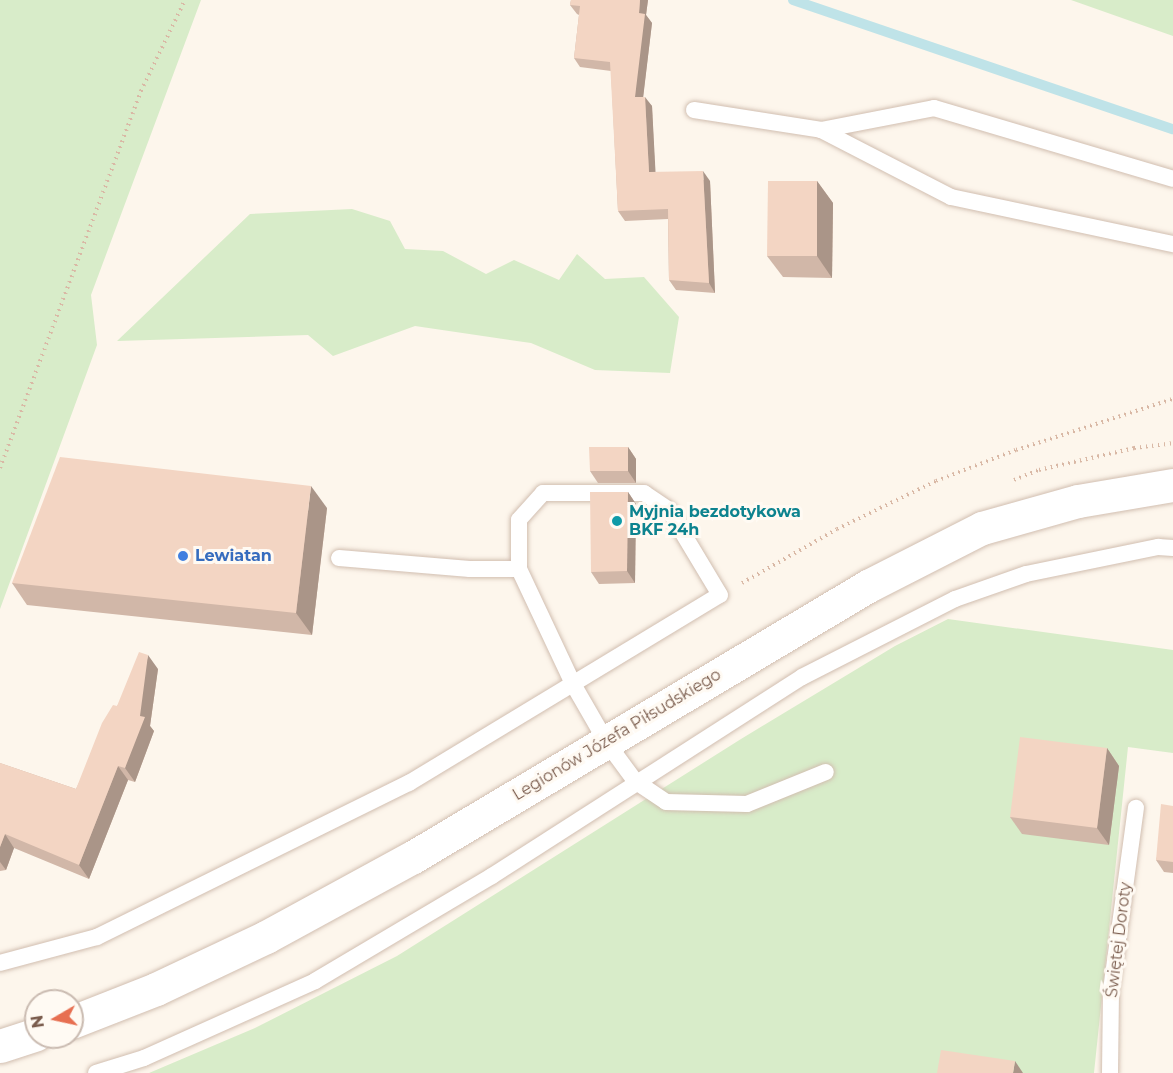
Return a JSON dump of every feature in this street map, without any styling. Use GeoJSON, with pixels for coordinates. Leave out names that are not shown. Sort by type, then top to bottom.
{"type":"FeatureCollection","features":[{"type":"Feature","properties":{"kind":"street","name":"Legionów Józefa Piłsudskiego"},"geometry":{"type":"LineString","coordinates":[[84,1017],[156,989],[266,937],[413,857],[868,586],[982,528],[1078,501],[1173,485]]}},
{"type":"Feature","properties":{"kind":"street"},"geometry":{"type":"LineString","coordinates":[[0,1046],[24,1038]]}},
{"type":"Feature","properties":{"kind":"lane"},"geometry":{"type":"LineString","coordinates":[[821,130],[934,108],[1173,179]]}},
{"type":"Feature","properties":{"kind":"lane"},"geometry":{"type":"LineString","coordinates":[[694,110],[821,130],[951,197],[1173,244]]}},
{"type":"Feature","properties":{"kind":"lane"},"geometry":{"type":"LineString","coordinates":[[0,963],[97,937],[409,783],[573,684],[720,595],[669,510],[644,493],[543,493],[519,520],[519,569],[573,684],[607,742],[635,781],[666,802],[747,804],[826,772]]}},
{"type":"Feature","properties":{"kind":"lane"},"geometry":{"type":"LineString","coordinates":[[96,1073],[144,1058],[315,981],[492,876],[635,781],[802,677],[955,599],[1026,574],[1158,547],[1173,548]]}},
{"type":"Feature","properties":{"kind":"lane"},"geometry":{"type":"LineString","coordinates":[[339,558],[470,569],[519,569]]}},
{"type":"Feature","properties":{"kind":"lane","name":"Świętej Doroty"},"geometry":{"type":"LineString","coordinates":[[1110,1073],[1111,990],[1136,808]]}},
{"type":"Feature","properties":{"kind":"path"},"geometry":{"type":"LineString","coordinates":[[0,468],[141,91],[185,0]]}},
{"type":"Feature","properties":{"kind":"path"},"geometry":{"type":"LineString","coordinates":[[720,595],[837,529],[936,481],[1016,450],[1173,399]]}},
{"type":"Feature","properties":{"kind":"green space"},"geometry":{"type":"Polygon","coordinates":[[[0,0],[201,0],[91,295],[97,345],[0,609],[0,0]]]}},
{"type":"Feature","properties":{"kind":"green space"},"geometry":{"type":"Polygon","coordinates":[[[1071,0],[1173,0],[1173,36],[1071,0]]]}},
{"type":"Feature","properties":{"kind":"green space"},"geometry":{"type":"Polygon","coordinates":[[[352,209],[390,221],[405,249],[443,251],[486,274],[514,260],[559,280],[577,254],[605,279],[644,277],[679,317],[670,373],[595,370],[531,343],[415,326],[333,356],[308,335],[117,341],[250,214],[352,209]]]}},
{"type":"Feature","properties":{"kind":"green space"},"geometry":{"type":"Polygon","coordinates":[[[948,619],[1173,650],[1173,753],[1128,747],[1094,1073],[149,1073],[255,1028],[397,956],[741,739],[895,646],[948,619]]]}},
{"type":"Feature","properties":{"kind":"building"},"geometry":{"type":"Polygon","coordinates":[[[571,0],[640,0],[639,13],[645,14],[635,97],[645,97],[649,172],[703,171],[709,283],[669,280],[668,209],[618,211],[610,62],[574,58],[580,6],[570,5],[571,0]]]}},
{"type":"Feature","properties":{"kind":"building"},"geometry":{"type":"Polygon","coordinates":[[[768,181],[817,181],[817,256],[767,256],[768,181]]]}},
{"type":"Feature","properties":{"kind":"building"},"geometry":{"type":"Polygon","coordinates":[[[589,447],[628,447],[628,471],[590,471],[589,447]]]}},
{"type":"Feature","properties":{"kind":"building","name":"Lewiatan"},"geometry":{"type":"Polygon","coordinates":[[[60,457],[311,486],[296,613],[12,583],[60,457]]]}},
{"type":"Feature","properties":{"kind":"building"},"geometry":{"type":"Polygon","coordinates":[[[590,492],[628,492],[627,571],[591,572],[590,492]]]}},
{"type":"Feature","properties":{"kind":"building"},"geometry":{"type":"Polygon","coordinates":[[[139,652],[148,655],[140,716],[145,717],[125,768],[118,766],[79,865],[5,834],[0,847],[0,763],[76,789],[102,723],[113,705],[117,706],[139,652]]]}},
{"type":"Feature","properties":{"kind":"building"},"geometry":{"type":"Polygon","coordinates":[[[1020,737],[1107,748],[1097,828],[1010,817],[1020,737]]]}},
{"type":"Feature","properties":{"kind":"building"},"geometry":{"type":"Polygon","coordinates":[[[1161,804],[1173,806],[1173,862],[1156,860],[1161,804]]]}},
{"type":"Feature","properties":{"kind":"building"},"geometry":{"type":"Polygon","coordinates":[[[941,1050],[1015,1061],[1013,1073],[937,1073],[941,1050]]]}},
{"type":"Feature","properties":{"kind":"waterway"},"geometry":{"type":"LineString","coordinates":[[793,0],[1173,129]]}},
{"type":"Feature","properties":{"kind":"place","name":"Myjnia bezdotykowa BKF 24h"},"geometry":{"type":"Point","coordinates":[617,521]}},
{"type":"Feature","properties":{"kind":"place","name":"Lewiatan"},"geometry":{"type":"Point","coordinates":[183,556]}}]}
